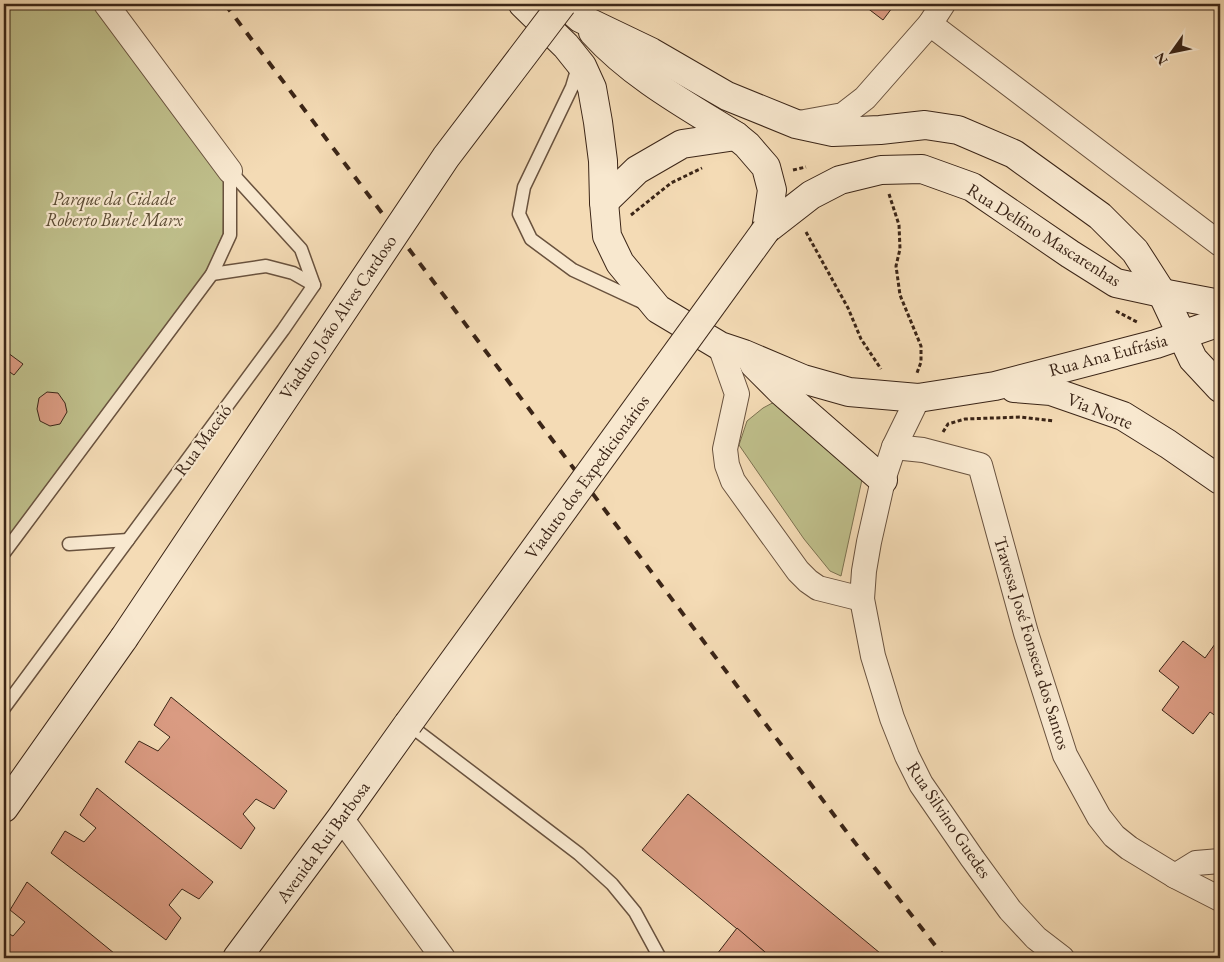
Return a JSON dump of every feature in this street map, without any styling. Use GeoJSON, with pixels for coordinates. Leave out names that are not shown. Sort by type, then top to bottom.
{"type":"FeatureCollection","features":[{"type":"Feature","properties":{"kind":"main road"},"geometry":{"type":"LineString","coordinates":[[523,4],[566,46],[582,66],[592,88],[603,161],[607,236],[620,262],[658,309],[732,350],[803,379],[840,390],[906,397],[995,386]]}},
{"type":"Feature","properties":{"kind":"main road"},"geometry":{"type":"LineString","coordinates":[[569,8],[727,96],[796,124],[833,132],[880,130],[925,125],[958,130],[1014,154],[1100,216],[1135,251],[1162,293],[1168,339],[1193,359],[1220,388]]}},
{"type":"Feature","properties":{"kind":"main road"},"geometry":{"type":"LineString","coordinates":[[569,8],[608,48],[648,81],[736,136],[747,145],[766,167],[772,190],[766,230]]}},
{"type":"Feature","properties":{"kind":"main road","name":"Viaduto João Alves Cardoso"},"geometry":{"type":"LineString","coordinates":[[4,808],[124,638],[446,157],[569,8]]}},
{"type":"Feature","properties":{"kind":"main road"},"geometry":{"type":"LineString","coordinates":[[604,202],[638,170],[682,144],[736,136]]}},
{"type":"Feature","properties":{"kind":"main road","name":"Rua Delfino Mascarenhas"},"geometry":{"type":"LineString","coordinates":[[766,230],[811,195],[840,180],[884,186],[922,169],[972,188],[1116,283],[1220,304]]}},
{"type":"Feature","properties":{"kind":"main road","name":"Viaduto dos Expedicionários"},"geometry":{"type":"LineString","coordinates":[[408,724],[766,230]]}},
{"type":"Feature","properties":{"kind":"main road","name":"Rua Ana Eufrásia"},"geometry":{"type":"LineString","coordinates":[[995,386],[1168,339],[1220,322]]}},
{"type":"Feature","properties":{"kind":"main road"},"geometry":{"type":"LineString","coordinates":[[732,350],[882,480]]}},
{"type":"Feature","properties":{"kind":"main road","name":"Via Norte"},"geometry":{"type":"LineString","coordinates":[[995,386],[1051,391],[1123,416],[1220,480]]}},
{"type":"Feature","properties":{"kind":"main road","name":"Avenida Rui Barbosa"},"geometry":{"type":"LineString","coordinates":[[237,958],[408,724]]}},
{"type":"Feature","properties":{"kind":"street"},"geometry":{"type":"LineString","coordinates":[[106,4],[230,172]]}},
{"type":"Feature","properties":{"kind":"street"},"geometry":{"type":"LineString","coordinates":[[796,124],[843,115],[864,98],[930,24],[943,4]]}},
{"type":"Feature","properties":{"kind":"street"},"geometry":{"type":"LineString","coordinates":[[930,24],[1219,241]]}},
{"type":"Feature","properties":{"kind":"street"},"geometry":{"type":"LineString","coordinates":[[732,350],[737,394],[726,449],[727,465],[733,481],[808,581],[818,588],[862,599]]}},
{"type":"Feature","properties":{"kind":"street","name":"Rua Silvino Guedes"},"geometry":{"type":"LineString","coordinates":[[906,397],[894,447],[882,480],[864,571],[862,599],[873,656],[906,756],[921,784],[1010,910],[1036,938],[1062,958]]}},
{"type":"Feature","properties":{"kind":"street","name":"Travessa José Fonseca dos Santos"},"geometry":{"type":"LineString","coordinates":[[894,447],[931,452],[980,465],[1026,633],[1065,755],[1099,817],[1114,836],[1175,876]]}},
{"type":"Feature","properties":{"kind":"street"},"geometry":{"type":"LineString","coordinates":[[341,818],[443,958]]}},
{"type":"Feature","properties":{"kind":"street"},"geometry":{"type":"LineString","coordinates":[[1175,876],[1196,863],[1220,861]]}},
{"type":"Feature","properties":{"kind":"street"},"geometry":{"type":"LineString","coordinates":[[1175,876],[1220,899]]}},
{"type":"Feature","properties":{"kind":"lane"},"geometry":{"type":"LineString","coordinates":[[566,46],[576,70],[572,87],[524,188],[519,214],[531,239],[573,270],[658,309]]}},
{"type":"Feature","properties":{"kind":"lane"},"geometry":{"type":"LineString","coordinates":[[4,553],[212,274],[230,235],[230,172]]}},
{"type":"Feature","properties":{"kind":"lane"},"geometry":{"type":"LineString","coordinates":[[230,172],[301,248],[314,285]]}},
{"type":"Feature","properties":{"kind":"lane"},"geometry":{"type":"LineString","coordinates":[[212,274],[266,266],[293,273],[314,285]]}},
{"type":"Feature","properties":{"kind":"lane","name":"Rua Maceió"},"geometry":{"type":"LineString","coordinates":[[4,708],[284,330],[314,285]]}},
{"type":"Feature","properties":{"kind":"lane"},"geometry":{"type":"LineString","coordinates":[[69,544],[128,540]]}},
{"type":"Feature","properties":{"kind":"lane"},"geometry":{"type":"LineString","coordinates":[[408,724],[579,854],[612,884],[635,912],[660,958]]}},
{"type":"Feature","properties":{"kind":"path"},"geometry":{"type":"LineString","coordinates":[[607,236],[671,183],[708,166]]}},
{"type":"Feature","properties":{"kind":"path"},"geometry":{"type":"LineString","coordinates":[[805,231],[848,308],[861,339],[884,373],[906,397],[921,362],[921,346],[900,295],[896,266],[900,249],[899,225],[884,186]]}},
{"type":"Feature","properties":{"kind":"path"},"geometry":{"type":"LineString","coordinates":[[1108,307],[1168,339]]}},
{"type":"Feature","properties":{"kind":"path"},"geometry":{"type":"LineString","coordinates":[[931,452],[948,424],[965,419],[1021,417],[1059,422]]}},
{"type":"Feature","properties":{"kind":"green space","name":"Parque da Cidade Roberto Burle Marx"},"geometry":{"type":"Polygon","coordinates":[[[4,4],[98,4],[224,174],[223,234],[206,272],[4,545],[4,4]]]}},
{"type":"Feature","properties":{"kind":"green space"},"geometry":{"type":"Polygon","coordinates":[[[778,400],[863,475],[841,576],[830,571],[804,539],[739,445],[747,421],[763,408],[778,400]]]}},
{"type":"Feature","properties":{"kind":"building"},"geometry":{"type":"Polygon","coordinates":[[[862,4],[895,4],[883,20],[862,4]]]}},
{"type":"Feature","properties":{"kind":"building"},"geometry":{"type":"Polygon","coordinates":[[[4,350],[23,364],[14,375],[4,368],[4,350]]]}},
{"type":"Feature","properties":{"kind":"building"},"geometry":{"type":"Polygon","coordinates":[[[47,392],[58,393],[65,403],[67,412],[60,424],[50,426],[40,421],[37,409],[39,398],[47,392]]]}},
{"type":"Feature","properties":{"kind":"building"},"geometry":{"type":"Polygon","coordinates":[[[1220,637],[1220,719],[1210,712],[1193,734],[1162,710],[1179,687],[1159,671],[1183,641],[1205,658],[1220,637]]]}},
{"type":"Feature","properties":{"kind":"building"},"geometry":{"type":"Polygon","coordinates":[[[171,697],[287,791],[274,809],[256,799],[243,814],[255,828],[241,849],[125,762],[139,741],[158,751],[170,737],[154,725],[171,697]]]}},
{"type":"Feature","properties":{"kind":"building"},"geometry":{"type":"Polygon","coordinates":[[[97,788],[213,882],[199,899],[182,889],[169,905],[181,918],[166,940],[51,853],[65,831],[84,842],[96,828],[80,815],[97,788]]]}},
{"type":"Feature","properties":{"kind":"building"},"geometry":{"type":"Polygon","coordinates":[[[688,794],[886,958],[772,958],[642,850],[688,794]]]}},
{"type":"Feature","properties":{"kind":"building"},"geometry":{"type":"Polygon","coordinates":[[[27,882],[120,958],[4,958],[4,931],[13,936],[25,922],[10,910],[27,882]]]}},
{"type":"Feature","properties":{"kind":"building"},"geometry":{"type":"Polygon","coordinates":[[[737,928],[772,958],[714,958],[737,928]]]}},
{"type":"Feature","properties":{"kind":"railway"},"geometry":{"type":"LineString","coordinates":[[225,4],[849,835],[945,958]]}}]}
